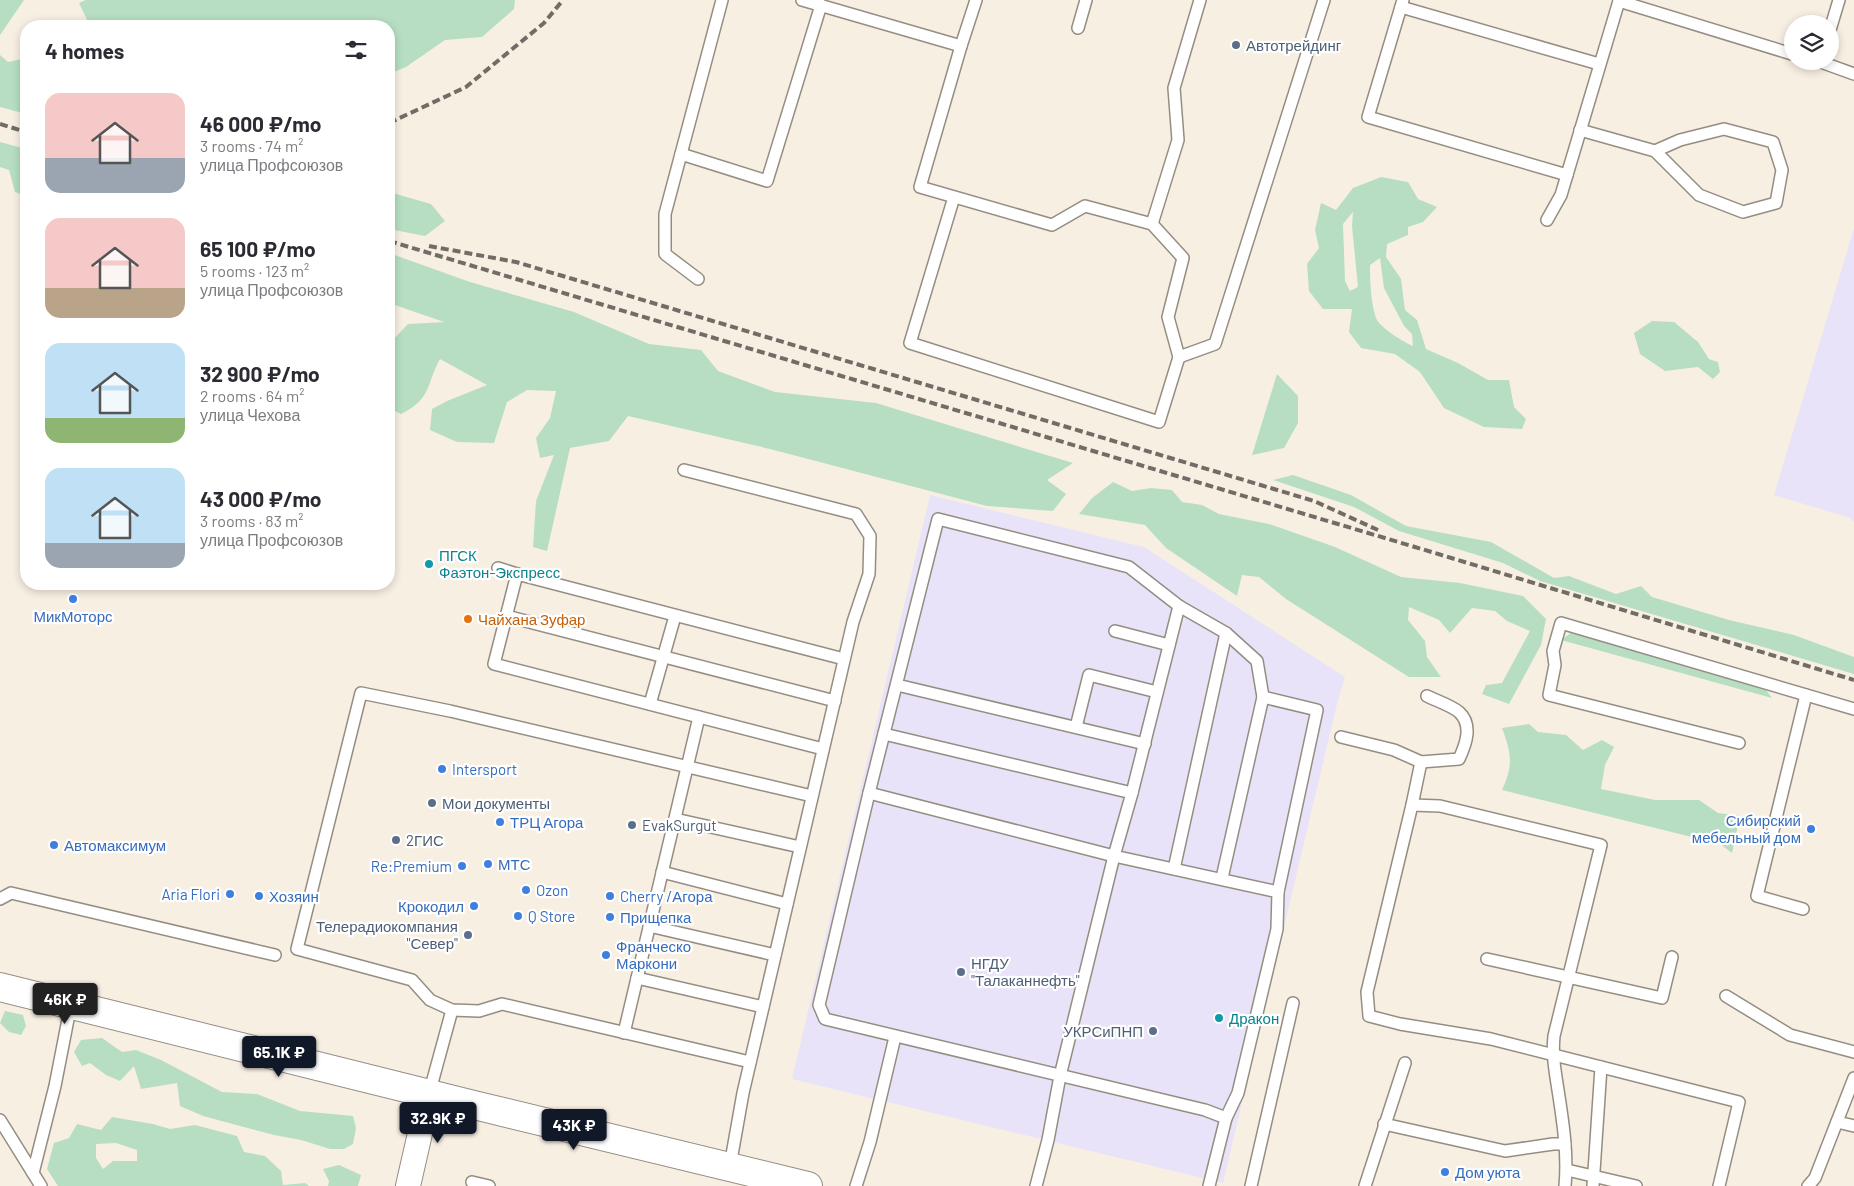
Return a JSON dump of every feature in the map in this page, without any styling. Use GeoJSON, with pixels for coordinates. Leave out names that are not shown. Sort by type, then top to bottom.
{"type":"FeatureCollection","features":[{"type":"Feature","properties":{"kind":"main road"},"geometry":{"type":"LineString","coordinates":[[0,987],[808,1186]]}},
{"type":"Feature","properties":{"kind":"street"},"geometry":{"type":"LineString","coordinates":[[408,1186],[429,1094]]}},
{"type":"Feature","properties":{"kind":"lane"},"geometry":{"type":"LineString","coordinates":[[698,279],[665,254],[666,214],[722,0]]}},
{"type":"Feature","properties":{"kind":"lane"},"geometry":{"type":"LineString","coordinates":[[802,0],[961,46]]}},
{"type":"Feature","properties":{"kind":"lane"},"geometry":{"type":"LineString","coordinates":[[954,197],[910,343],[1159,422],[1179,357],[1168,317],[1183,258],[1152,224],[1085,206],[1052,225],[920,187],[976,0]]}},
{"type":"Feature","properties":{"kind":"lane"},"geometry":{"type":"LineString","coordinates":[[1078,28],[1086,0]]}},
{"type":"Feature","properties":{"kind":"lane"},"geometry":{"type":"LineString","coordinates":[[1152,224],[1178,140],[1174,88],[1200,0]]}},
{"type":"Feature","properties":{"kind":"lane"},"geometry":{"type":"LineString","coordinates":[[1179,357],[1214,344],[1324,0]]}},
{"type":"Feature","properties":{"kind":"lane"},"geometry":{"type":"LineString","coordinates":[[1834,15],[1839,0]]}},
{"type":"Feature","properties":{"kind":"lane"},"geometry":{"type":"LineString","coordinates":[[1547,220],[1561,195],[1599,64],[1620,1],[1784,52]]}},
{"type":"Feature","properties":{"kind":"lane"},"geometry":{"type":"LineString","coordinates":[[1567,175],[1368,117],[1402,4],[1599,64]]}},
{"type":"Feature","properties":{"kind":"lane"},"geometry":{"type":"LineString","coordinates":[[681,154],[766,181],[821,5]]}},
{"type":"Feature","properties":{"kind":"lane"},"geometry":{"type":"LineString","coordinates":[[1839,68],[1854,74]]}},
{"type":"Feature","properties":{"kind":"lane"},"geometry":{"type":"LineString","coordinates":[[1580,130],[1655,151],[1699,195],[1743,212],[1776,203],[1782,170],[1773,142],[1724,129],[1680,140],[1655,151]]}},
{"type":"Feature","properties":{"kind":"lane"},"geometry":{"type":"LineString","coordinates":[[684,470],[856,514],[870,536],[869,574],[853,622],[844,659],[750,1062],[730,1166]]}},
{"type":"Feature","properties":{"kind":"lane"},"geometry":{"type":"LineString","coordinates":[[1222,878],[1263,697],[1257,661],[1226,633],[1179,606],[1129,567],[938,519],[869,793],[819,1005],[825,1019],[1205,1110],[1226,1118]]}},
{"type":"Feature","properties":{"kind":"lane"},"geometry":{"type":"LineString","coordinates":[[498,568],[844,659]]}},
{"type":"Feature","properties":{"kind":"lane"},"geometry":{"type":"LineString","coordinates":[[517,574],[494,664],[823,750]]}},
{"type":"Feature","properties":{"kind":"lane"},"geometry":{"type":"LineString","coordinates":[[1036,1186],[1048,1140],[1060,1076],[1114,856],[1145,744],[1179,606]]}},
{"type":"Feature","properties":{"kind":"lane"},"geometry":{"type":"LineString","coordinates":[[506,616],[835,701]]}},
{"type":"Feature","properties":{"kind":"lane"},"geometry":{"type":"LineString","coordinates":[[650,704],[675,616]]}},
{"type":"Feature","properties":{"kind":"lane"},"geometry":{"type":"LineString","coordinates":[[1739,743],[1549,695],[1555,665],[1553,651],[1561,622],[1854,709]]}},
{"type":"Feature","properties":{"kind":"lane"},"geometry":{"type":"LineString","coordinates":[[1115,631],[1169,645]]}},
{"type":"Feature","properties":{"kind":"lane"},"geometry":{"type":"LineString","coordinates":[[1174,869],[1226,633]]}},
{"type":"Feature","properties":{"kind":"lane"},"geometry":{"type":"LineString","coordinates":[[1076,727],[1089,675],[1157,692]]}},
{"type":"Feature","properties":{"kind":"lane"},"geometry":{"type":"LineString","coordinates":[[897,685],[1145,744]]}},
{"type":"Feature","properties":{"kind":"lane"},"geometry":{"type":"LineString","coordinates":[[750,1062],[502,1004],[479,1011],[452,1010],[430,1000],[412,980],[297,949],[361,692],[460,713],[812,796]]}},
{"type":"Feature","properties":{"kind":"lane"},"geometry":{"type":"LineString","coordinates":[[1803,909],[1757,896],[1806,694]]}},
{"type":"Feature","properties":{"kind":"lane"},"geometry":{"type":"LineString","coordinates":[[1341,737],[1394,750],[1421,762],[1459,759],[1466,745],[1467,727],[1459,712],[1427,696]]}},
{"type":"Feature","properties":{"kind":"lane"},"geometry":{"type":"LineString","coordinates":[[1209,1186],[1226,1118],[1238,1093],[1277,929],[1278,892],[1317,710],[1263,697]]}},
{"type":"Feature","properties":{"kind":"lane"},"geometry":{"type":"LineString","coordinates":[[624,1033],[699,717]]}},
{"type":"Feature","properties":{"kind":"lane"},"geometry":{"type":"LineString","coordinates":[[884,734],[1132,793]]}},
{"type":"Feature","properties":{"kind":"lane"},"geometry":{"type":"LineString","coordinates":[[1421,762],[1367,992],[1369,1016],[1400,1024],[1491,1039],[1739,1102],[1719,1186]]}},
{"type":"Feature","properties":{"kind":"lane"},"geometry":{"type":"LineString","coordinates":[[869,793],[1114,856],[1222,878],[1278,892]]}},
{"type":"Feature","properties":{"kind":"lane"},"geometry":{"type":"LineString","coordinates":[[1412,805],[1440,806],[1601,845],[1554,1036],[1552,1054],[1566,1144],[1567,1170],[1565,1186]]}},
{"type":"Feature","properties":{"kind":"lane"},"geometry":{"type":"LineString","coordinates":[[675,819],[800,847]]}},
{"type":"Feature","properties":{"kind":"lane"},"geometry":{"type":"LineString","coordinates":[[662,872],[787,904]]}},
{"type":"Feature","properties":{"kind":"lane"},"geometry":{"type":"LineString","coordinates":[[0,899],[12,893],[275,955]]}},
{"type":"Feature","properties":{"kind":"lane"},"geometry":{"type":"LineString","coordinates":[[649,926],[775,955]]}},
{"type":"Feature","properties":{"kind":"lane"},"geometry":{"type":"LineString","coordinates":[[1488,959],[1662,998],[1672,957]]}},
{"type":"Feature","properties":{"kind":"lane"},"geometry":{"type":"LineString","coordinates":[[637,978],[763,1007]]}},
{"type":"Feature","properties":{"kind":"lane"},"geometry":{"type":"LineString","coordinates":[[1726,996],[1790,1035],[1854,1052]]}},
{"type":"Feature","properties":{"kind":"lane"},"geometry":{"type":"LineString","coordinates":[[1251,1186],[1293,1003]]}},
{"type":"Feature","properties":{"kind":"lane"},"geometry":{"type":"LineString","coordinates":[[33,1173],[55,1086],[71,1004]]}},
{"type":"Feature","properties":{"kind":"lane"},"geometry":{"type":"LineString","coordinates":[[429,1094],[452,1010]]}},
{"type":"Feature","properties":{"kind":"lane"},"geometry":{"type":"LineString","coordinates":[[856,1186],[870,1142],[895,1037]]}},
{"type":"Feature","properties":{"kind":"lane"},"geometry":{"type":"LineString","coordinates":[[1365,1186],[1405,1063]]}},
{"type":"Feature","properties":{"kind":"lane"},"geometry":{"type":"LineString","coordinates":[[1593,1181],[1601,1067]]}},
{"type":"Feature","properties":{"kind":"lane"},"geometry":{"type":"LineString","coordinates":[[1808,1186],[1814,1178],[1854,1078]]}},
{"type":"Feature","properties":{"kind":"lane"},"geometry":{"type":"LineString","coordinates":[[0,1120],[42,1186]]}},
{"type":"Feature","properties":{"kind":"lane"},"geometry":{"type":"LineString","coordinates":[[1837,1122],[1854,1126]]}},
{"type":"Feature","properties":{"kind":"lane"},"geometry":{"type":"LineString","coordinates":[[1384,1124],[1505,1151],[1566,1144]]}},
{"type":"Feature","properties":{"kind":"lane"},"geometry":{"type":"LineString","coordinates":[[1567,1170],[1593,1181],[1636,1186]]}},
{"type":"Feature","properties":{"kind":"lane"},"geometry":{"type":"LineString","coordinates":[[472,1182],[489,1186]]}},
{"type":"Feature","properties":{"kind":"shaded area"},"geometry":{"type":"Polygon","coordinates":[[[1854,228],[1854,522],[1850,518],[1774,495],[1854,228]]]}},
{"type":"Feature","properties":{"kind":"shaded area"},"geometry":{"type":"Polygon","coordinates":[[[930,495],[1144,547],[1345,677],[1223,1183],[792,1079],[930,495]]]}},
{"type":"Feature","properties":{"kind":"green space"},"geometry":{"type":"Polygon","coordinates":[[[0,0],[24,0],[0,35],[0,0]]]}},
{"type":"Feature","properties":{"kind":"green space"},"geometry":{"type":"Polygon","coordinates":[[[86,0],[515,0],[514,9],[482,37],[445,40],[406,67],[395,72],[395,20],[87,20],[79,3],[86,0]]]}},
{"type":"Feature","properties":{"kind":"green space"},"geometry":{"type":"Polygon","coordinates":[[[0,55],[8,62],[20,59],[20,112],[0,107],[0,55]]]}},
{"type":"Feature","properties":{"kind":"green space"},"geometry":{"type":"Polygon","coordinates":[[[0,142],[20,147],[20,194],[15,192],[9,170],[0,167],[0,142]]]}},
{"type":"Feature","properties":{"kind":"green space"},"geometry":{"type":"Polygon","coordinates":[[[1381,177],[1408,182],[1418,199],[1437,207],[1423,222],[1408,227],[1408,235],[1387,244],[1386,257],[1401,279],[1405,310],[1417,320],[1426,349],[1458,363],[1488,380],[1509,380],[1514,407],[1526,419],[1522,429],[1484,427],[1444,408],[1420,372],[1395,354],[1361,348],[1349,332],[1352,309],[1323,309],[1309,291],[1307,264],[1319,248],[1315,230],[1321,203],[1336,210],[1353,188],[1381,177]],[[1353,212],[1343,224],[1345,281],[1350,291],[1358,287],[1352,226],[1353,212]],[[1380,258],[1370,265],[1372,301],[1377,320],[1399,339],[1413,346],[1412,334],[1404,326],[1384,288],[1380,258]]]}},
{"type":"Feature","properties":{"kind":"green space"},"geometry":{"type":"Polygon","coordinates":[[[395,194],[431,204],[445,221],[425,236],[395,230],[395,194]]]}},
{"type":"Feature","properties":{"kind":"green space"},"geometry":{"type":"Polygon","coordinates":[[[395,255],[470,282],[574,312],[649,344],[701,350],[718,371],[775,392],[876,403],[1073,463],[1047,480],[1066,494],[1053,511],[987,506],[770,449],[628,416],[609,441],[570,448],[547,551],[533,547],[536,501],[554,455],[540,458],[536,438],[550,418],[556,391],[527,390],[507,402],[494,443],[457,442],[430,430],[432,409],[487,385],[440,359],[427,390],[418,403],[401,414],[395,411],[395,338],[408,324],[444,322],[395,305],[395,255]]]}},
{"type":"Feature","properties":{"kind":"green space"},"geometry":{"type":"Polygon","coordinates":[[[1652,321],[1674,322],[1698,342],[1709,359],[1718,362],[1720,372],[1713,379],[1698,367],[1665,371],[1640,354],[1634,333],[1652,321]]]}},
{"type":"Feature","properties":{"kind":"green space"},"geometry":{"type":"Polygon","coordinates":[[[1277,374],[1298,396],[1298,423],[1284,448],[1252,455],[1277,374]]]}},
{"type":"Feature","properties":{"kind":"green space"},"geometry":{"type":"Polygon","coordinates":[[[1293,475],[1351,495],[1406,526],[1491,542],[1554,578],[1569,576],[1616,594],[1641,586],[1652,597],[1729,620],[1794,635],[1854,657],[1854,674],[1540,581],[1503,563],[1399,531],[1354,507],[1273,480],[1293,475]]]}},
{"type":"Feature","properties":{"kind":"green space"},"geometry":{"type":"Polygon","coordinates":[[[1113,482],[1132,491],[1151,488],[1172,490],[1182,502],[1202,505],[1219,514],[1269,524],[1335,547],[1401,577],[1460,583],[1523,596],[1546,619],[1541,645],[1509,704],[1482,694],[1486,685],[1502,683],[1530,631],[1507,621],[1495,611],[1472,608],[1450,633],[1439,620],[1409,607],[1408,620],[1425,641],[1427,657],[1441,677],[1409,677],[1286,599],[1259,577],[1242,575],[1237,596],[1166,548],[1145,525],[1079,514],[1092,498],[1113,482]]]}},
{"type":"Feature","properties":{"kind":"green space"},"geometry":{"type":"Polygon","coordinates":[[[1572,632],[1760,682],[1772,698],[1561,640],[1572,632]]]}},
{"type":"Feature","properties":{"kind":"green space"},"geometry":{"type":"Polygon","coordinates":[[[1529,724],[1538,732],[1566,735],[1583,750],[1602,740],[1614,747],[1605,765],[1601,789],[1655,800],[1699,800],[1718,813],[1740,816],[1732,853],[1720,844],[1502,790],[1510,766],[1510,759],[1502,728],[1529,724]]]}},
{"type":"Feature","properties":{"kind":"green space"},"geometry":{"type":"Polygon","coordinates":[[[5,1011],[23,1015],[26,1026],[21,1035],[9,1032],[0,1023],[5,1011]]]}},
{"type":"Feature","properties":{"kind":"green space"},"geometry":{"type":"Polygon","coordinates":[[[102,1038],[122,1052],[136,1050],[161,1060],[222,1092],[257,1094],[300,1111],[353,1116],[356,1128],[353,1144],[344,1149],[330,1149],[203,1116],[180,1106],[177,1083],[141,1089],[134,1066],[120,1081],[106,1075],[90,1063],[82,1066],[74,1052],[81,1040],[102,1038]]]}},
{"type":"Feature","properties":{"kind":"green space"},"geometry":{"type":"Polygon","coordinates":[[[112,1117],[170,1129],[195,1125],[237,1136],[244,1152],[265,1156],[281,1171],[283,1185],[305,1183],[309,1186],[58,1186],[47,1169],[54,1143],[69,1138],[77,1124],[101,1130],[112,1117]],[[116,1143],[96,1144],[96,1158],[103,1169],[113,1161],[137,1161],[137,1150],[116,1143]]]}},
{"type":"Feature","properties":{"kind":"green space"},"geometry":{"type":"Polygon","coordinates":[[[339,1165],[361,1175],[358,1186],[328,1186],[329,1181],[323,1169],[339,1165]]]}},
{"type":"Feature","properties":{"kind":"railway"},"geometry":{"type":"LineString","coordinates":[[395,120],[466,87],[544,23],[563,0]]}},
{"type":"Feature","properties":{"kind":"railway"},"geometry":{"type":"LineString","coordinates":[[0,124],[20,130]]}},
{"type":"Feature","properties":{"kind":"railway"},"geometry":{"type":"LineString","coordinates":[[395,243],[1854,680]]}},
{"type":"Feature","properties":{"kind":"railway"},"geometry":{"type":"LineString","coordinates":[[429,246],[516,262],[1314,501],[1378,530]]}},
{"type":"Feature","properties":{"kind":"place","name":"Автотрейдинг"},"geometry":{"type":"Point","coordinates":[1236,45]}},
{"type":"Feature","properties":{"kind":"place","name":"ПГСК Фаэтон-Экспресс"},"geometry":{"type":"Point","coordinates":[429,564]}},
{"type":"Feature","properties":{"kind":"place","name":"МикМоторс"},"geometry":{"type":"Point","coordinates":[73,599]}},
{"type":"Feature","properties":{"kind":"place","name":"Чайхана Зуфар"},"geometry":{"type":"Point","coordinates":[468,619]}},
{"type":"Feature","properties":{"kind":"place","name":"Intersport"},"geometry":{"type":"Point","coordinates":[442,769]}},
{"type":"Feature","properties":{"kind":"place","name":"Мои документы"},"geometry":{"type":"Point","coordinates":[432,803]}},
{"type":"Feature","properties":{"kind":"place","name":"ТРЦ Агора"},"geometry":{"type":"Point","coordinates":[500,822]}},
{"type":"Feature","properties":{"kind":"place","name":"EvakSurgut"},"geometry":{"type":"Point","coordinates":[632,825]}},
{"type":"Feature","properties":{"kind":"place","name":"Сибирский мебельный дом"},"geometry":{"type":"Point","coordinates":[1811,829]}},
{"type":"Feature","properties":{"kind":"place","name":"2ГИС"},"geometry":{"type":"Point","coordinates":[396,840]}},
{"type":"Feature","properties":{"kind":"place","name":"Автомаксимум"},"geometry":{"type":"Point","coordinates":[54,845]}},
{"type":"Feature","properties":{"kind":"place","name":"МТС"},"geometry":{"type":"Point","coordinates":[488,864]}},
{"type":"Feature","properties":{"kind":"place","name":"Re:Premium"},"geometry":{"type":"Point","coordinates":[462,866]}},
{"type":"Feature","properties":{"kind":"place","name":"Ozon"},"geometry":{"type":"Point","coordinates":[526,890]}},
{"type":"Feature","properties":{"kind":"place","name":"Aria Flori"},"geometry":{"type":"Point","coordinates":[230,894]}},
{"type":"Feature","properties":{"kind":"place","name":"Хозяин"},"geometry":{"type":"Point","coordinates":[259,896]}},
{"type":"Feature","properties":{"kind":"place","name":"Cherry /Агора"},"geometry":{"type":"Point","coordinates":[610,896]}},
{"type":"Feature","properties":{"kind":"place","name":"Крокодил"},"geometry":{"type":"Point","coordinates":[474,906]}},
{"type":"Feature","properties":{"kind":"place","name":"Q Store"},"geometry":{"type":"Point","coordinates":[518,916]}},
{"type":"Feature","properties":{"kind":"place","name":"Прищепка"},"geometry":{"type":"Point","coordinates":[610,917]}},
{"type":"Feature","properties":{"kind":"place","name":"Телерадиокомпания \"Север\""},"geometry":{"type":"Point","coordinates":[468,935]}},
{"type":"Feature","properties":{"kind":"place","name":"Франческо Маркони"},"geometry":{"type":"Point","coordinates":[606,955]}},
{"type":"Feature","properties":{"kind":"place","name":"НГДУ \"Талаканнефть\""},"geometry":{"type":"Point","coordinates":[961,972]}},
{"type":"Feature","properties":{"kind":"place","name":"Дракон"},"geometry":{"type":"Point","coordinates":[1219,1018]}},
{"type":"Feature","properties":{"kind":"place","name":"УКРСиПНП"},"geometry":{"type":"Point","coordinates":[1153,1031]}},
{"type":"Feature","properties":{"kind":"place","name":"Дом уюта"},"geometry":{"type":"Point","coordinates":[1445,1172]}}]}
